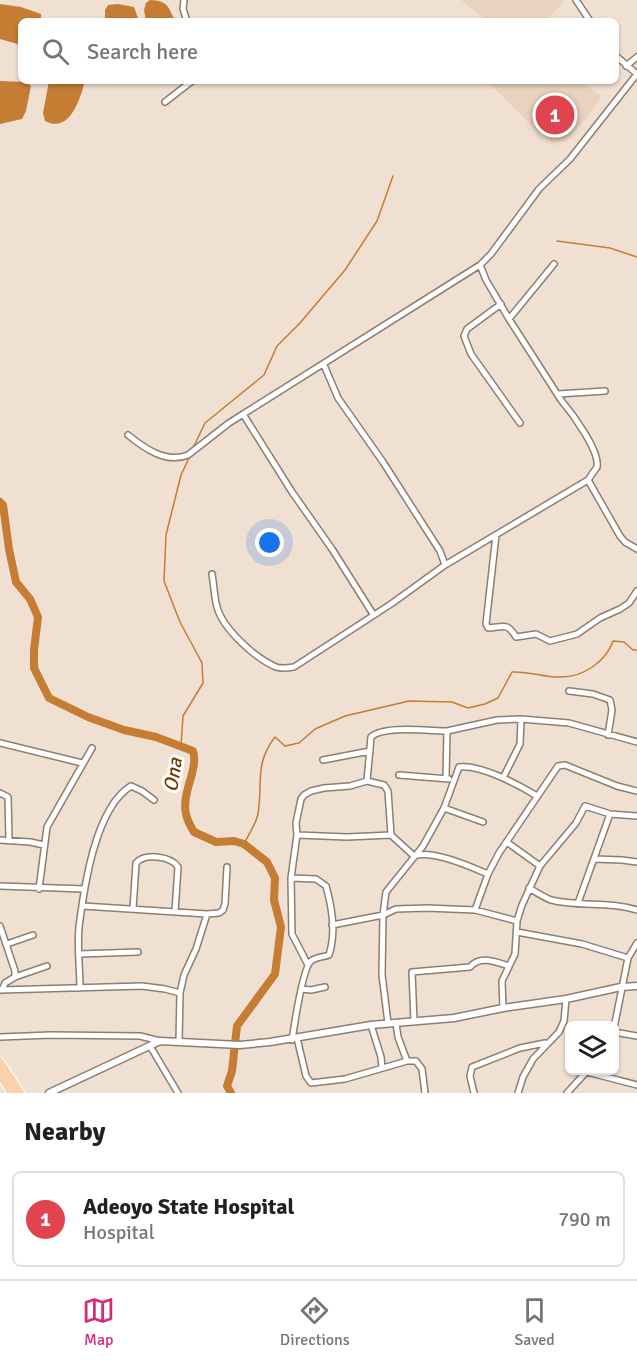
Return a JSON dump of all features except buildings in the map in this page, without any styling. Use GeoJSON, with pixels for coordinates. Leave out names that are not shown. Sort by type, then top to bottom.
{"type":"FeatureCollection","features":[{"type":"Feature","properties":{"kind":"main road"},"geometry":{"type":"LineString","coordinates":[[0,1062],[20,1093]]}},
{"type":"Feature","properties":{"kind":"main road"},"geometry":{"type":"LineString","coordinates":[[0,1075],[12,1093]]}},
{"type":"Feature","properties":{"kind":"street"},"geometry":{"type":"LineString","coordinates":[[184,0],[183,9],[186,18]]}},
{"type":"Feature","properties":{"kind":"street"},"geometry":{"type":"LineString","coordinates":[[577,0],[588,18]]}},
{"type":"Feature","properties":{"kind":"street"},"geometry":{"type":"LineString","coordinates":[[626,66],[637,57]]}},
{"type":"Feature","properties":{"kind":"street"},"geometry":{"type":"LineString","coordinates":[[128,435],[155,454],[183,457],[229,423],[480,265],[491,254],[539,189],[570,159],[637,74],[619,59]]}},
{"type":"Feature","properties":{"kind":"street"},"geometry":{"type":"LineString","coordinates":[[165,102],[188,84]]}},
{"type":"Feature","properties":{"kind":"street"},"geometry":{"type":"LineString","coordinates":[[509,319],[554,264]]}},
{"type":"Feature","properties":{"kind":"street"},"geometry":{"type":"LineString","coordinates":[[212,574],[217,608],[238,640],[279,668],[294,667],[391,604],[445,565],[588,480],[597,467],[597,458],[571,412],[509,319],[486,280],[480,265]]}},
{"type":"Feature","properties":{"kind":"street"},"geometry":{"type":"LineString","coordinates":[[501,304],[467,328],[464,336],[471,354],[520,423]]}},
{"type":"Feature","properties":{"kind":"street"},"geometry":{"type":"LineString","coordinates":[[324,365],[338,398],[440,551],[445,565]]}},
{"type":"Feature","properties":{"kind":"street"},"geometry":{"type":"LineString","coordinates":[[558,394],[605,391]]}},
{"type":"Feature","properties":{"kind":"street"},"geometry":{"type":"LineString","coordinates":[[243,414],[373,614]]}},
{"type":"Feature","properties":{"kind":"street"},"geometry":{"type":"LineString","coordinates":[[588,480],[620,536],[637,549]]}},
{"type":"Feature","properties":{"kind":"street"},"geometry":{"type":"LineString","coordinates":[[496,536],[486,624],[488,628],[509,627],[516,637],[536,634],[550,641],[577,634],[600,618],[629,603],[637,591]]}},
{"type":"Feature","properties":{"kind":"street"},"geometry":{"type":"LineString","coordinates":[[570,691],[593,694],[610,700],[612,710],[608,735]]}},
{"type":"Feature","properties":{"kind":"street"},"geometry":{"type":"LineString","coordinates":[[503,778],[520,744],[521,719]]}},
{"type":"Feature","properties":{"kind":"street"},"geometry":{"type":"LineString","coordinates":[[367,781],[371,737],[379,732],[447,731],[497,720],[521,719],[569,723],[637,742]]}},
{"type":"Feature","properties":{"kind":"street"},"geometry":{"type":"LineString","coordinates":[[446,778],[447,731]]}},
{"type":"Feature","properties":{"kind":"street"},"geometry":{"type":"LineString","coordinates":[[0,743],[82,763]]}},
{"type":"Feature","properties":{"kind":"street"},"geometry":{"type":"LineString","coordinates":[[39,889],[47,827],[92,748]]}},
{"type":"Feature","properties":{"kind":"street"},"geometry":{"type":"LineString","coordinates":[[323,760],[370,751]]}},
{"type":"Feature","properties":{"kind":"street"},"geometry":{"type":"LineString","coordinates":[[475,910],[488,874],[499,853],[508,843],[558,765],[564,765],[617,786],[637,791]]}},
{"type":"Feature","properties":{"kind":"street"},"geometry":{"type":"LineString","coordinates":[[407,1060],[392,1023],[382,975],[383,915],[386,892],[423,846],[444,808],[459,767],[467,766],[503,778],[537,796]]}},
{"type":"Feature","properties":{"kind":"street"},"geometry":{"type":"LineString","coordinates":[[399,775],[446,778],[453,781]]}},
{"type":"Feature","properties":{"kind":"street"},"geometry":{"type":"LineString","coordinates":[[308,965],[292,934],[291,878],[297,835],[296,823],[304,795],[324,788],[350,786],[367,781],[384,785],[388,791],[391,835],[414,856]]}},
{"type":"Feature","properties":{"kind":"street"},"geometry":{"type":"LineString","coordinates":[[80,988],[79,928],[84,889],[90,859],[102,824],[121,792],[130,786],[154,800]]}},
{"type":"Feature","properties":{"kind":"street"},"geometry":{"type":"LineString","coordinates":[[0,793],[8,797],[9,840]]}},
{"type":"Feature","properties":{"kind":"street"},"geometry":{"type":"LineString","coordinates":[[502,1008],[502,981],[515,954],[517,921],[540,866],[576,823],[585,806],[610,814],[637,816]]}},
{"type":"Feature","properties":{"kind":"street"},"geometry":{"type":"LineString","coordinates":[[444,808],[483,822]]}},
{"type":"Feature","properties":{"kind":"street"},"geometry":{"type":"LineString","coordinates":[[578,903],[610,814]]}},
{"type":"Feature","properties":{"kind":"street"},"geometry":{"type":"LineString","coordinates":[[297,835],[347,837],[391,835]]}},
{"type":"Feature","properties":{"kind":"street"},"geometry":{"type":"LineString","coordinates":[[0,840],[44,845]]}},
{"type":"Feature","properties":{"kind":"street"},"geometry":{"type":"LineString","coordinates":[[508,843],[540,866]]}},
{"type":"Feature","properties":{"kind":"street"},"geometry":{"type":"LineString","coordinates":[[414,856],[421,853],[458,862],[488,874]]}},
{"type":"Feature","properties":{"kind":"street"},"geometry":{"type":"LineString","coordinates":[[133,909],[136,862],[143,858],[156,857],[175,862],[178,867],[175,912]]}},
{"type":"Feature","properties":{"kind":"street"},"geometry":{"type":"LineString","coordinates":[[594,859],[637,862]]}},
{"type":"Feature","properties":{"kind":"street"},"geometry":{"type":"LineString","coordinates":[[83,906],[219,913],[225,907],[227,867]]}},
{"type":"Feature","properties":{"kind":"street"},"geometry":{"type":"LineString","coordinates":[[291,878],[316,879],[326,886],[332,925],[332,948],[329,955],[311,960],[302,989],[295,1039],[306,1076],[311,1083],[345,1079],[407,1060],[416,1061],[422,1069],[425,1093]]}},
{"type":"Feature","properties":{"kind":"street"},"geometry":{"type":"LineString","coordinates":[[0,886],[84,889]]}},
{"type":"Feature","properties":{"kind":"street"},"geometry":{"type":"LineString","coordinates":[[529,888],[549,899],[621,905],[637,909]]}},
{"type":"Feature","properties":{"kind":"street"},"geometry":{"type":"LineString","coordinates":[[332,925],[383,915],[396,909],[427,908],[475,910],[517,921]]}},
{"type":"Feature","properties":{"kind":"street"},"geometry":{"type":"LineString","coordinates":[[179,1041],[180,993],[184,975],[196,949],[207,914]]}},
{"type":"Feature","properties":{"kind":"street"},"geometry":{"type":"LineString","coordinates":[[0,926],[14,963],[15,977]]}},
{"type":"Feature","properties":{"kind":"street"},"geometry":{"type":"LineString","coordinates":[[517,932],[582,944],[628,958]]}},
{"type":"Feature","properties":{"kind":"street"},"geometry":{"type":"LineString","coordinates":[[7,944],[33,935]]}},
{"type":"Feature","properties":{"kind":"street"},"geometry":{"type":"LineString","coordinates":[[616,1021],[628,958],[637,943]]}},
{"type":"Feature","properties":{"kind":"street"},"geometry":{"type":"LineString","coordinates":[[79,954],[138,952]]}},
{"type":"Feature","properties":{"kind":"street"},"geometry":{"type":"LineString","coordinates":[[414,1021],[412,972],[470,967],[480,959],[509,966]]}},
{"type":"Feature","properties":{"kind":"street"},"geometry":{"type":"LineString","coordinates":[[1,990],[5,983],[15,977],[47,966]]}},
{"type":"Feature","properties":{"kind":"street"},"geometry":{"type":"LineString","coordinates":[[1,990],[142,986],[180,993]]}},
{"type":"Feature","properties":{"kind":"street"},"geometry":{"type":"LineString","coordinates":[[0,1036],[140,1036],[160,1041],[240,1045],[295,1039],[371,1025],[454,1018],[637,986]]}},
{"type":"Feature","properties":{"kind":"street"},"geometry":{"type":"LineString","coordinates":[[302,989],[325,987]]}},
{"type":"Feature","properties":{"kind":"street"},"geometry":{"type":"LineString","coordinates":[[518,1093],[532,1059],[559,1032],[564,1021],[566,999]]}},
{"type":"Feature","properties":{"kind":"street"},"geometry":{"type":"LineString","coordinates":[[371,1025],[382,1068]]}},
{"type":"Feature","properties":{"kind":"street"},"geometry":{"type":"LineString","coordinates":[[619,1031],[637,1036]]}},
{"type":"Feature","properties":{"kind":"street"},"geometry":{"type":"LineString","coordinates":[[49,1093],[160,1041]]}},
{"type":"Feature","properties":{"kind":"street"},"geometry":{"type":"LineString","coordinates":[[474,1093],[470,1077],[472,1067],[520,1048],[547,1042]]}},
{"type":"Feature","properties":{"kind":"street"},"geometry":{"type":"LineString","coordinates":[[150,1046],[178,1093]]}},
{"type":"Feature","properties":{"kind":"street"},"geometry":{"type":"LineString","coordinates":[[567,1093],[584,1075]]}},
{"type":"Feature","properties":{"kind":"street"},"geometry":{"type":"LineString","coordinates":[[602,1075],[637,1085]]}},
{"type":"Feature","properties":{"kind":"street"},"geometry":{"type":"LineString","coordinates":[[62,1086],[65,1093]]}},
{"type":"Feature","properties":{"kind":"shaded area"},"geometry":{"type":"Polygon","coordinates":[[[150,0],[164,3],[174,18],[145,18],[146,3],[150,0]]]}},
{"type":"Feature","properties":{"kind":"shaded area"},"geometry":{"type":"Polygon","coordinates":[[[461,0],[565,0],[549,18],[483,18],[461,0]]]}},
{"type":"Feature","properties":{"kind":"shaded area"},"geometry":{"type":"Polygon","coordinates":[[[0,4],[21,7],[41,14],[41,18],[18,18],[18,44],[0,39],[0,4]]]}},
{"type":"Feature","properties":{"kind":"shaded area"},"geometry":{"type":"Polygon","coordinates":[[[108,5],[134,7],[138,18],[105,18],[108,5]]]}},
{"type":"Feature","properties":{"kind":"shaded area"},"geometry":{"type":"Polygon","coordinates":[[[0,81],[28,84],[31,86],[22,119],[0,124],[0,81]]]}},
{"type":"Feature","properties":{"kind":"shaded area"},"geometry":{"type":"Polygon","coordinates":[[[48,84],[84,84],[77,105],[67,119],[54,124],[45,121],[43,113],[48,84]]]}},
{"type":"Feature","properties":{"kind":"shaded area"},"geometry":{"type":"Polygon","coordinates":[[[490,84],[584,84],[602,96],[584,121],[565,141],[552,142],[534,128],[490,84]]]}},
{"type":"Feature","properties":{"kind":"waterway"},"geometry":{"type":"LineString","coordinates":[[193,448],[205,423],[264,375],[277,346],[300,323],[345,270],[377,221],[393,176]]}},
{"type":"Feature","properties":{"kind":"waterway"},"geometry":{"type":"LineString","coordinates":[[557,241],[610,248],[637,257]]}},
{"type":"Feature","properties":{"kind":"waterway"},"geometry":{"type":"LineString","coordinates":[[181,746],[183,716],[203,683],[202,663],[180,622],[164,581],[166,535],[181,475],[189,458]]}},
{"type":"Feature","properties":{"kind":"waterway","name":"Ona"},"geometry":{"type":"LineString","coordinates":[[0,502],[3,505],[16,582],[30,599],[38,617],[34,668],[49,698],[88,717],[124,730],[156,737],[193,751],[194,765],[185,806],[187,819],[194,832],[216,842],[234,841],[244,844],[267,862],[275,878],[274,900],[281,927],[275,974],[237,1026],[232,1071],[227,1086],[231,1093]]}},
{"type":"Feature","properties":{"kind":"waterway"},"geometry":{"type":"LineString","coordinates":[[244,844],[257,818],[260,774],[264,756],[275,737],[285,746],[299,743],[315,729],[345,716],[409,701],[452,702],[468,708],[485,704],[498,698],[512,672],[568,677],[584,672],[599,662],[610,649],[613,641],[624,642],[633,650],[637,650]]}},
{"type":"Feature","properties":{"kind":"place","name":"Adeoyo State Hospital"},"geometry":{"type":"Point","coordinates":[555,115]}}]}
